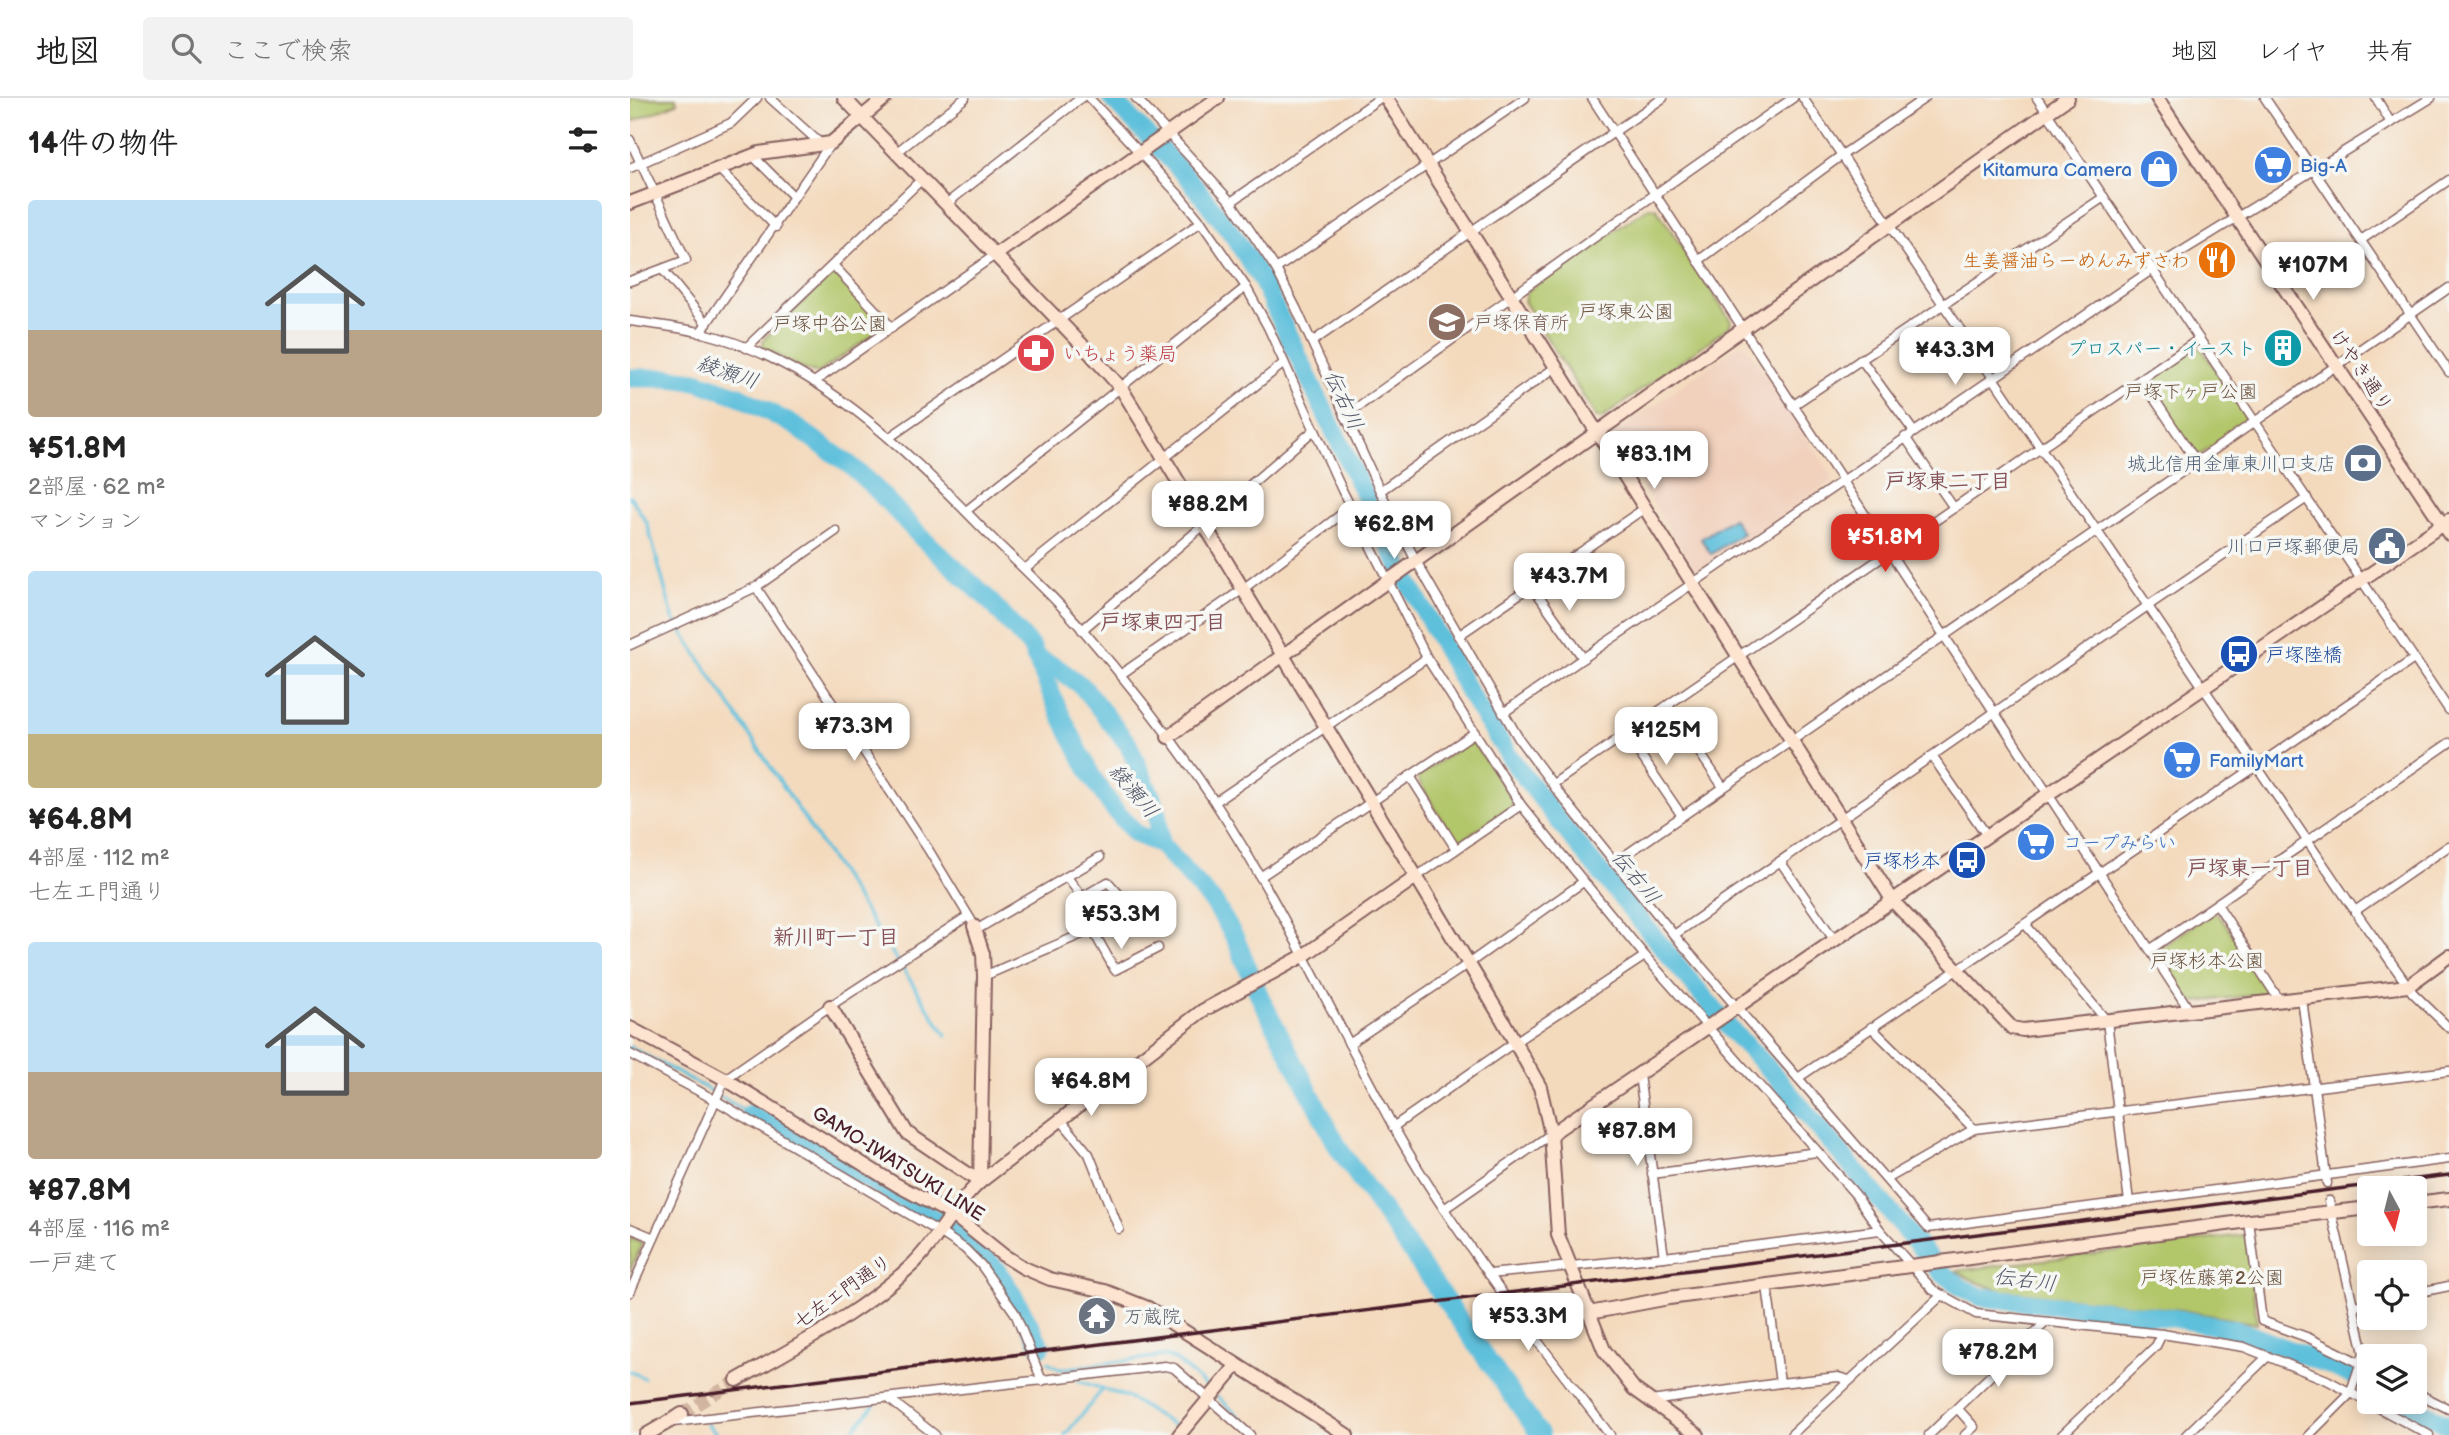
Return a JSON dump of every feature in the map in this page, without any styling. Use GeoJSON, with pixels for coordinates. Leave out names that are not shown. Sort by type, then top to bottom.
{"type":"FeatureCollection","features":[{"type":"Feature","properties":{"kind":"street"},"geometry":{"type":"LineString","coordinates":[[630,168],[730,123],[757,98]]}},
{"type":"Feature","properties":{"kind":"street"},"geometry":{"type":"LineString","coordinates":[[770,98],[826,144]]}},
{"type":"Feature","properties":{"kind":"street"},"geometry":{"type":"LineString","coordinates":[[844,98],[1059,320],[1121,388],[1283,654],[1540,1087],[1550,1134],[1558,1235],[1604,1350],[1634,1389],[1699,1435]]}},
{"type":"Feature","properties":{"kind":"street"},"geometry":{"type":"LineString","coordinates":[[700,333],[776,227],[826,144],[885,98]]}},
{"type":"Feature","properties":{"kind":"street"},"geometry":{"type":"LineString","coordinates":[[897,152],[965,98]]}},
{"type":"Feature","properties":{"kind":"street"},"geometry":{"type":"LineString","coordinates":[[946,204],[1081,98]]}},
{"type":"Feature","properties":{"kind":"street"},"geometry":{"type":"LineString","coordinates":[[1089,98],[1143,151],[1201,222],[1246,287],[1351,508],[1391,579],[1427,658],[1521,804],[1645,956],[1855,1194],[1880,1230],[1917,1267],[1933,1290],[1976,1314],[2162,1334],[2244,1348],[2351,1391],[2428,1435]]}},
{"type":"Feature","properties":{"kind":"street"},"geometry":{"type":"LineString","coordinates":[[1136,98],[1165,134],[1231,202],[1276,269],[1413,563],[1503,713],[1553,784],[1732,1010],[1798,1078],[1928,1228],[2327,1178],[2449,1159]]}},
{"type":"Feature","properties":{"kind":"street"},"geometry":{"type":"LineString","coordinates":[[814,382],[1217,98]]}},
{"type":"Feature","properties":{"kind":"street"},"geometry":{"type":"LineString","coordinates":[[1231,202],[1380,98]]}},
{"type":"Feature","properties":{"kind":"street"},"geometry":{"type":"LineString","coordinates":[[1386,98],[1893,901],[2012,1027],[2017,1030],[2106,1021],[2408,986],[2449,956]]}},
{"type":"Feature","properties":{"kind":"street"},"geometry":{"type":"LineString","coordinates":[[1276,269],[1525,98]]}},
{"type":"Feature","properties":{"kind":"street"},"geometry":{"type":"LineString","coordinates":[[1592,98],[2190,1010]]}},
{"type":"Feature","properties":{"kind":"street"},"geometry":{"type":"LineString","coordinates":[[1312,342],[1663,98]]}},
{"type":"Feature","properties":{"kind":"street"},"geometry":{"type":"LineString","coordinates":[[1345,416],[1654,193],[1793,98]]}},
{"type":"Feature","properties":{"kind":"street"},"geometry":{"type":"LineString","coordinates":[[1803,98],[2355,911],[2408,986],[2449,1028]]}},
{"type":"Feature","properties":{"kind":"street"},"geometry":{"type":"LineString","coordinates":[[1698,261],[1842,155],[1925,98]]}},
{"type":"Feature","properties":{"kind":"street"},"geometry":{"type":"LineString","coordinates":[[2037,98],[2449,710]]}},
{"type":"Feature","properties":{"kind":"street"},"geometry":{"type":"LineString","coordinates":[[1168,737],[2068,98]]}},
{"type":"Feature","properties":{"kind":"street","name":"けやき通り"},"geometry":{"type":"LineString","coordinates":[[2157,98],[2447,526]]}},
{"type":"Feature","properties":{"kind":"street"},"geometry":{"type":"LineString","coordinates":[[2266,98],[2449,372]]}},
{"type":"Feature","properties":{"kind":"street"},"geometry":{"type":"LineString","coordinates":[[2375,98],[2391,123]]}},
{"type":"Feature","properties":{"kind":"street"},"geometry":{"type":"LineString","coordinates":[[1503,713],[2153,269],[2431,98]]}},
{"type":"Feature","properties":{"kind":"street"},"geometry":{"type":"LineString","coordinates":[[630,140],[686,260],[630,281]]}},
{"type":"Feature","properties":{"kind":"street"},"geometry":{"type":"LineString","coordinates":[[630,203],[752,155],[826,144]]}},
{"type":"Feature","properties":{"kind":"street"},"geometry":{"type":"LineString","coordinates":[[752,155],[794,197]]}},
{"type":"Feature","properties":{"kind":"street"},"geometry":{"type":"LineString","coordinates":[[719,169],[776,227]]}},
{"type":"Feature","properties":{"kind":"street"},"geometry":{"type":"LineString","coordinates":[[746,348],[922,179]]}},
{"type":"Feature","properties":{"kind":"street"},"geometry":{"type":"LineString","coordinates":[[2361,240],[2449,180]]}},
{"type":"Feature","properties":{"kind":"street"},"geometry":{"type":"LineString","coordinates":[[1792,406],[2104,197]]}},
{"type":"Feature","properties":{"kind":"street"},"geometry":{"type":"LineString","coordinates":[[890,437],[1201,222]]}},
{"type":"Feature","properties":{"kind":"street"},"geometry":{"type":"LineString","coordinates":[[833,265],[892,328]]}},
{"type":"Feature","properties":{"kind":"street"},"geometry":{"type":"LineString","coordinates":[[663,270],[707,324]]}},
{"type":"Feature","properties":{"kind":"street"},"geometry":{"type":"LineString","coordinates":[[966,511],[1246,287]]}},
{"type":"Feature","properties":{"kind":"street"},"geometry":{"type":"LineString","coordinates":[[1614,863],[2449,288]]}},
{"type":"Feature","properties":{"kind":"street"},"geometry":{"type":"LineString","coordinates":[[630,321],[700,333],[746,348],[814,382],[851,406],[890,437],[1025,569],[1082,630],[1168,737],[1215,802],[1261,877],[1298,958],[1444,1209],[1529,1330],[1610,1435]]}},
{"type":"Feature","properties":{"kind":"street"},"geometry":{"type":"LineString","coordinates":[[1553,784],[2199,339]]}},
{"type":"Feature","properties":{"kind":"street"},"geometry":{"type":"LineString","coordinates":[[1861,359],[1914,432]]}},
{"type":"Feature","properties":{"kind":"street"},"geometry":{"type":"LineString","coordinates":[[1025,569],[1284,363]]}},
{"type":"Feature","properties":{"kind":"street"},"geometry":{"type":"LineString","coordinates":[[1380,491],[1556,367]]}},
{"type":"Feature","properties":{"kind":"street"},"geometry":{"type":"LineString","coordinates":[[2141,379],[2196,461]]}},
{"type":"Feature","properties":{"kind":"street"},"geometry":{"type":"LineString","coordinates":[[1082,630],[1314,430]]}},
{"type":"Feature","properties":{"kind":"street"},"geometry":{"type":"LineString","coordinates":[[1905,437],[1954,508]]}},
{"type":"Feature","properties":{"kind":"street"},"geometry":{"type":"LineString","coordinates":[[1674,935],[2307,498]]}},
{"type":"Feature","properties":{"kind":"street"},"geometry":{"type":"LineString","coordinates":[[1120,675],[1243,589],[1351,508]]}},
{"type":"Feature","properties":{"kind":"street"},"geometry":{"type":"LineString","coordinates":[[1458,636],[1645,508]]}},
{"type":"Feature","properties":{"kind":"street"},"geometry":{"type":"LineString","coordinates":[[1444,1209],[2362,580],[2447,526]]}},
{"type":"Feature","properties":{"kind":"street"},"geometry":{"type":"LineString","coordinates":[[630,645],[756,587],[836,531]]}},
{"type":"Feature","properties":{"kind":"street"},"geometry":{"type":"LineString","coordinates":[[1532,586],[1583,658]]}},
{"type":"Feature","properties":{"kind":"street"},"geometry":{"type":"LineString","coordinates":[[756,587],[928,849],[973,924],[983,954],[984,976],[980,1182]]}},
{"type":"Feature","properties":{"kind":"street"},"geometry":{"type":"LineString","coordinates":[[1215,802],[1427,658]]}},
{"type":"Feature","properties":{"kind":"street"},"geometry":{"type":"LineString","coordinates":[[1798,1078],[2414,659]]}},
{"type":"Feature","properties":{"kind":"street"},"geometry":{"type":"LineString","coordinates":[[1668,706],[1724,787]]}},
{"type":"Feature","properties":{"kind":"street"},"geometry":{"type":"LineString","coordinates":[[1261,877],[1474,733]]}},
{"type":"Feature","properties":{"kind":"street"},"geometry":{"type":"LineString","coordinates":[[1627,734],[1682,816]]}},
{"type":"Feature","properties":{"kind":"street"},"geometry":{"type":"LineString","coordinates":[[2151,949],[2449,743]]}},
{"type":"Feature","properties":{"kind":"street"},"geometry":{"type":"LineString","coordinates":[[1933,756],[1988,836]]}},
{"type":"Feature","properties":{"kind":"street"},"geometry":{"type":"LineString","coordinates":[[1410,775],[1456,849]]}},
{"type":"Feature","properties":{"kind":"street"},"geometry":{"type":"LineString","coordinates":[[1416,877],[1521,804]]}},
{"type":"Feature","properties":{"kind":"street"},"geometry":{"type":"LineString","coordinates":[[2355,911],[2449,846]]}},
{"type":"Feature","properties":{"kind":"street"},"geometry":{"type":"LineString","coordinates":[[630,1292],[725,1079],[830,1006],[973,924],[1067,877],[1100,857]]}},
{"type":"Feature","properties":{"kind":"street"},"geometry":{"type":"LineString","coordinates":[[1780,861],[1835,941]]}},
{"type":"Feature","properties":{"kind":"street"},"geometry":{"type":"LineString","coordinates":[[1067,877],[1083,897],[1108,882],[1134,911]]}},
{"type":"Feature","properties":{"kind":"street","name":"七左エ門通り"},"geometry":{"type":"LineString","coordinates":[[737,1380],[857,1309],[905,1271],[941,1233],[965,1196],[980,1182],[1214,1004],[1298,958],[1416,877]]}},
{"type":"Feature","properties":{"kind":"street"},"geometry":{"type":"LineString","coordinates":[[1349,1044],[1583,882]]}},
{"type":"Feature","properties":{"kind":"street"},"geometry":{"type":"LineString","coordinates":[[2217,904],[2280,1001]]}},
{"type":"Feature","properties":{"kind":"street"},"geometry":{"type":"LineString","coordinates":[[984,976],[1146,906]]}},
{"type":"Feature","properties":{"kind":"street"},"geometry":{"type":"LineString","coordinates":[[2025,924],[2106,1021],[2129,1202]]}},
{"type":"Feature","properties":{"kind":"street"},"geometry":{"type":"LineString","coordinates":[[1092,929],[1115,970],[1158,948]]}},
{"type":"Feature","properties":{"kind":"street"},"geometry":{"type":"LineString","coordinates":[[1394,1127],[1515,1042],[1645,956]]}},
{"type":"Feature","properties":{"kind":"street"},"geometry":{"type":"LineString","coordinates":[[2302,999],[2327,1178]]}},
{"type":"Feature","properties":{"kind":"street"},"geometry":{"type":"LineString","coordinates":[[830,1006],[907,1133],[980,1182]]}},
{"type":"Feature","properties":{"kind":"street"},"geometry":{"type":"LineString","coordinates":[[1871,1027],[1974,1129]]}},
{"type":"Feature","properties":{"kind":"street","name":"GAMO-IWATSUKI LINE"},"geometry":{"type":"LineString","coordinates":[[630,1028],[725,1079],[897,1185],[953,1215],[1003,1255],[1024,1268],[1050,1279],[1105,1291],[1148,1308],[1347,1435]]}},
{"type":"Feature","properties":{"kind":"street"},"geometry":{"type":"LineString","coordinates":[[630,1054],[715,1100],[941,1233],[965,1250],[981,1265],[1015,1313],[1042,1381]]}},
{"type":"Feature","properties":{"kind":"street"},"geometry":{"type":"LineString","coordinates":[[1887,1179],[1974,1129],[2449,1071]]}},
{"type":"Feature","properties":{"kind":"street"},"geometry":{"type":"LineString","coordinates":[[1639,1075],[1664,1257]]}},
{"type":"Feature","properties":{"kind":"street"},"geometry":{"type":"LineString","coordinates":[[1061,1120],[1089,1154],[1119,1229]]}},
{"type":"Feature","properties":{"kind":"street"},"geometry":{"type":"LineString","coordinates":[[1652,1174],[1817,1152]]}},
{"type":"Feature","properties":{"kind":"street"},"geometry":{"type":"LineString","coordinates":[[2427,1202],[2449,1199]]}},
{"type":"Feature","properties":{"kind":"street"},"geometry":{"type":"LineString","coordinates":[[1529,1330],[1531,1322],[1538,1318],[1589,1313],[1670,1298],[2249,1222],[2330,1207],[2357,1208]]}},
{"type":"Feature","properties":{"kind":"street"},"geometry":{"type":"LineString","coordinates":[[2330,1207],[2362,1344]]}},
{"type":"Feature","properties":{"kind":"street"},"geometry":{"type":"LineString","coordinates":[[2249,1222],[2262,1321],[2309,1338],[2357,1363]]}},
{"type":"Feature","properties":{"kind":"street"},"geometry":{"type":"LineString","coordinates":[[630,1228],[654,1238]]}},
{"type":"Feature","properties":{"kind":"street"},"geometry":{"type":"LineString","coordinates":[[1489,1274],[1664,1257],[1880,1230]]}},
{"type":"Feature","properties":{"kind":"street"},"geometry":{"type":"LineString","coordinates":[[1767,1286],[1780,1383]]}},
{"type":"Feature","properties":{"kind":"street"},"geometry":{"type":"LineString","coordinates":[[2427,1291],[2448,1288]]}},
{"type":"Feature","properties":{"kind":"street"},"geometry":{"type":"LineString","coordinates":[[1791,1435],[1942,1295]]}},
{"type":"Feature","properties":{"kind":"street"},"geometry":{"type":"LineString","coordinates":[[1931,1434],[2046,1322]]}},
{"type":"Feature","properties":{"kind":"street"},"geometry":{"type":"LineString","coordinates":[[2062,1435],[2155,1346],[2162,1334]]}},
{"type":"Feature","properties":{"kind":"street"},"geometry":{"type":"LineString","coordinates":[[2186,1435],[2268,1356]]}},
{"type":"Feature","properties":{"kind":"street"},"geometry":{"type":"LineString","coordinates":[[1179,1435],[1237,1365]]}},
{"type":"Feature","properties":{"kind":"street"},"geometry":{"type":"LineString","coordinates":[[668,1422],[1165,1366],[1174,1368],[1250,1435]]}},
{"type":"Feature","properties":{"kind":"street"},"geometry":{"type":"LineString","coordinates":[[2309,1435],[2351,1391],[2357,1374]]}},
{"type":"Feature","properties":{"kind":"street"},"geometry":{"type":"LineString","coordinates":[[1651,1401],[1780,1383],[1838,1377],[1849,1380]]}},
{"type":"Feature","properties":{"kind":"street"},"geometry":{"type":"LineString","coordinates":[[888,1398],[935,1435]]}},
{"type":"Feature","properties":{"kind":"street"},"geometry":{"type":"LineString","coordinates":[[2427,1398],[2449,1409]]}},
{"type":"Feature","properties":{"kind":"street"},"geometry":{"type":"LineString","coordinates":[[1958,1409],[1974,1427],[1965,1435]]}},
{"type":"Feature","properties":{"kind":"street"},"geometry":{"type":"LineString","coordinates":[[646,1435],[682,1414]]}},
{"type":"Feature","properties":{"kind":"shaded area"},"geometry":{"type":"Polygon","coordinates":[[[1739,345],[1746,346],[1832,475],[1831,482],[1701,570],[1694,569],[1614,441],[1614,434],[1739,345]]]}},
{"type":"Feature","properties":{"kind":"green space"},"geometry":{"type":"Polygon","coordinates":[[[630,98],[676,98],[677,103],[634,121],[630,114],[630,98]]]}},
{"type":"Feature","properties":{"kind":"green space","name":"戸塚東公園"},"geometry":{"type":"Polygon","coordinates":[[[1649,207],[1656,208],[1731,321],[1730,326],[1601,419],[1596,417],[1524,301],[1527,291],[1649,207]]]}},
{"type":"Feature","properties":{"kind":"green space","name":"戸塚中谷公園"},"geometry":{"type":"Polygon","coordinates":[[[831,275],[836,275],[885,324],[884,327],[818,373],[799,367],[763,348],[763,340],[831,275]]]}},
{"type":"Feature","properties":{"kind":"green space","name":"戸塚下ヶ戸公園"},"geometry":{"type":"Polygon","coordinates":[[[2196,347],[2202,349],[2245,414],[2246,423],[2201,454],[2194,453],[2148,386],[2151,378],[2196,347]]]}},
{"type":"Feature","properties":{"kind":"green space"},"geometry":{"type":"Polygon","coordinates":[[[1467,743],[1474,744],[1512,799],[1512,807],[1459,842],[1455,841],[1418,776],[1467,743]]]}},
{"type":"Feature","properties":{"kind":"green space","name":"戸塚杉本公園"},"geometry":{"type":"Polygon","coordinates":[[[2211,913],[2219,915],[2268,987],[2264,994],[2195,1002],[2190,1000],[2160,955],[2161,948],[2211,913]]]}},
{"type":"Feature","properties":{"kind":"green space","name":"戸塚佐藤第2公園"},"geometry":{"type":"Polygon","coordinates":[[[2242,1235],[2247,1238],[2257,1324],[2181,1310],[1998,1290],[1955,1271],[2242,1235]]]}},
{"type":"Feature","properties":{"kind":"green space"},"geometry":{"type":"Polygon","coordinates":[[[630,1238],[642,1244],[630,1271],[630,1238]]]}},
{"type":"Feature","properties":{"kind":"water"},"geometry":{"type":"Polygon","coordinates":[[[1733,518],[1743,533],[1711,554],[1701,539],[1733,518]]]}},
{"type":"Feature","properties":{"kind":"waterway","name":"伝右川"},"geometry":{"type":"LineString","coordinates":[[1111,98],[1189,179],[1233,235],[1261,279],[1394,556],[1472,698],[1513,762],[1572,838],[1731,1030],[1768,1068],[1941,1272],[1962,1288],[1981,1297],[2172,1318],[2237,1330],[2357,1377]]}},
{"type":"Feature","properties":{"kind":"waterway","name":"綾瀬川"},"geometry":{"type":"LineString","coordinates":[[630,378],[696,381],[739,396],[795,426],[850,465],[875,488],[921,537],[987,598],[1032,648],[1056,705],[1092,777],[1113,808],[1136,834],[1160,844],[1215,904],[1235,938],[1261,999],[1339,1149],[1540,1435]]}},
{"type":"Feature","properties":{"kind":"waterway"},"geometry":{"type":"LineString","coordinates":[[630,496],[647,523],[673,618],[946,1035]]}},
{"type":"Feature","properties":{"kind":"waterway"},"geometry":{"type":"LineString","coordinates":[[1035,657],[1056,667],[1082,686],[1128,744],[1157,809],[1160,844]]}},
{"type":"Feature","properties":{"kind":"waterway"},"geometry":{"type":"LineString","coordinates":[[630,1047],[713,1092]]}},
{"type":"Feature","properties":{"kind":"waterway"},"geometry":{"type":"LineString","coordinates":[[721,1097],[750,1114]]}},
{"type":"Feature","properties":{"kind":"waterway"},"geometry":{"type":"LineString","coordinates":[[750,1114],[783,1130],[939,1221]]}},
{"type":"Feature","properties":{"kind":"waterway"},"geometry":{"type":"LineString","coordinates":[[953,1230],[982,1253],[994,1267],[1015,1298],[1041,1347]]}},
{"type":"Feature","properties":{"kind":"waterway","name":"伝右川"},"geometry":{"type":"LineString","coordinates":[[2172,1318],[2173,1312]]}},
{"type":"Feature","properties":{"kind":"waterway"},"geometry":{"type":"LineString","coordinates":[[1048,1362],[1060,1369],[1164,1356],[1176,1360],[1206,1386]]}},
{"type":"Feature","properties":{"kind":"waterway"},"geometry":{"type":"LineString","coordinates":[[630,1371],[644,1378]]}},
{"type":"Feature","properties":{"kind":"waterway"},"geometry":{"type":"LineString","coordinates":[[1079,1381],[1127,1397],[1173,1425]]}},
{"type":"Feature","properties":{"kind":"waterway"},"geometry":{"type":"LineString","coordinates":[[1065,1435],[1103,1389]]}},
{"type":"Feature","properties":{"kind":"waterway"},"geometry":{"type":"LineString","coordinates":[[1218,1397],[1260,1435]]}},
{"type":"Feature","properties":{"kind":"waterway"},"geometry":{"type":"LineString","coordinates":[[849,1435],[874,1405]]}},
{"type":"Feature","properties":{"kind":"waterway","name":"伝右川"},"geometry":{"type":"LineString","coordinates":[[2427,1414],[2449,1426]]}},
{"type":"Feature","properties":{"kind":"waterway"},"geometry":{"type":"LineString","coordinates":[[707,1424],[718,1435]]}},
{"type":"Feature","properties":{"kind":"tunnel"},"geometry":{"type":"LineString","coordinates":[[2327,1183],[2329,1201]]}},
{"type":"Feature","properties":{"kind":"tunnel"},"geometry":{"type":"LineString","coordinates":[[682,1414],[737,1380]]}},
{"type":"Feature","properties":{"kind":"railway"},"geometry":{"type":"LineString","coordinates":[[630,1403],[2449,1175]]}},
{"type":"Feature","properties":{"kind":"place","name":"Big-A"},"geometry":{"type":"Point","coordinates":[2273,165]}},
{"type":"Feature","properties":{"kind":"place","name":"Kitamura Camera"},"geometry":{"type":"Point","coordinates":[2159,169]}},
{"type":"Feature","properties":{"kind":"place","name":"生姜醤油らーめんみずさわ"},"geometry":{"type":"Point","coordinates":[2217,260]}},
{"type":"Feature","properties":{"kind":"place","name":"戸塚保育所"},"geometry":{"type":"Point","coordinates":[1447,322]}},
{"type":"Feature","properties":{"kind":"place","name":"プロスパー・イースト"},"geometry":{"type":"Point","coordinates":[2283,348]}},
{"type":"Feature","properties":{"kind":"place","name":"いちょう薬局"},"geometry":{"type":"Point","coordinates":[1036,353]}},
{"type":"Feature","properties":{"kind":"place","name":"城北信用金庫東川口支店"},"geometry":{"type":"Point","coordinates":[2363,463]}},
{"type":"Feature","properties":{"kind":"place","name":"川口戸塚郵便局"},"geometry":{"type":"Point","coordinates":[2387,546]}},
{"type":"Feature","properties":{"kind":"place","name":"戸塚陸橋"},"geometry":{"type":"Point","coordinates":[2239,654]}},
{"type":"Feature","properties":{"kind":"place","name":"FamilyMart"},"geometry":{"type":"Point","coordinates":[2182,760]}},
{"type":"Feature","properties":{"kind":"place","name":"コープみらい"},"geometry":{"type":"Point","coordinates":[2036,842]}},
{"type":"Feature","properties":{"kind":"place","name":"戸塚杉本"},"geometry":{"type":"Point","coordinates":[1967,860]}},
{"type":"Feature","properties":{"kind":"place","name":"万蔵院"},"geometry":{"type":"Point","coordinates":[1097,1316]}},
{"type":"Feature","properties":{"kind":"district","name":"戸塚東二丁目"},"geometry":{"type":"Point","coordinates":[1948,481]}},
{"type":"Feature","properties":{"kind":"district","name":"戸塚東四丁目"},"geometry":{"type":"Point","coordinates":[1163,622]}},
{"type":"Feature","properties":{"kind":"district","name":"戸塚東一丁目"},"geometry":{"type":"Point","coordinates":[2250,868]}},
{"type":"Feature","properties":{"kind":"district","name":"新川町一丁目"},"geometry":{"type":"Point","coordinates":[836,937]}}]}
